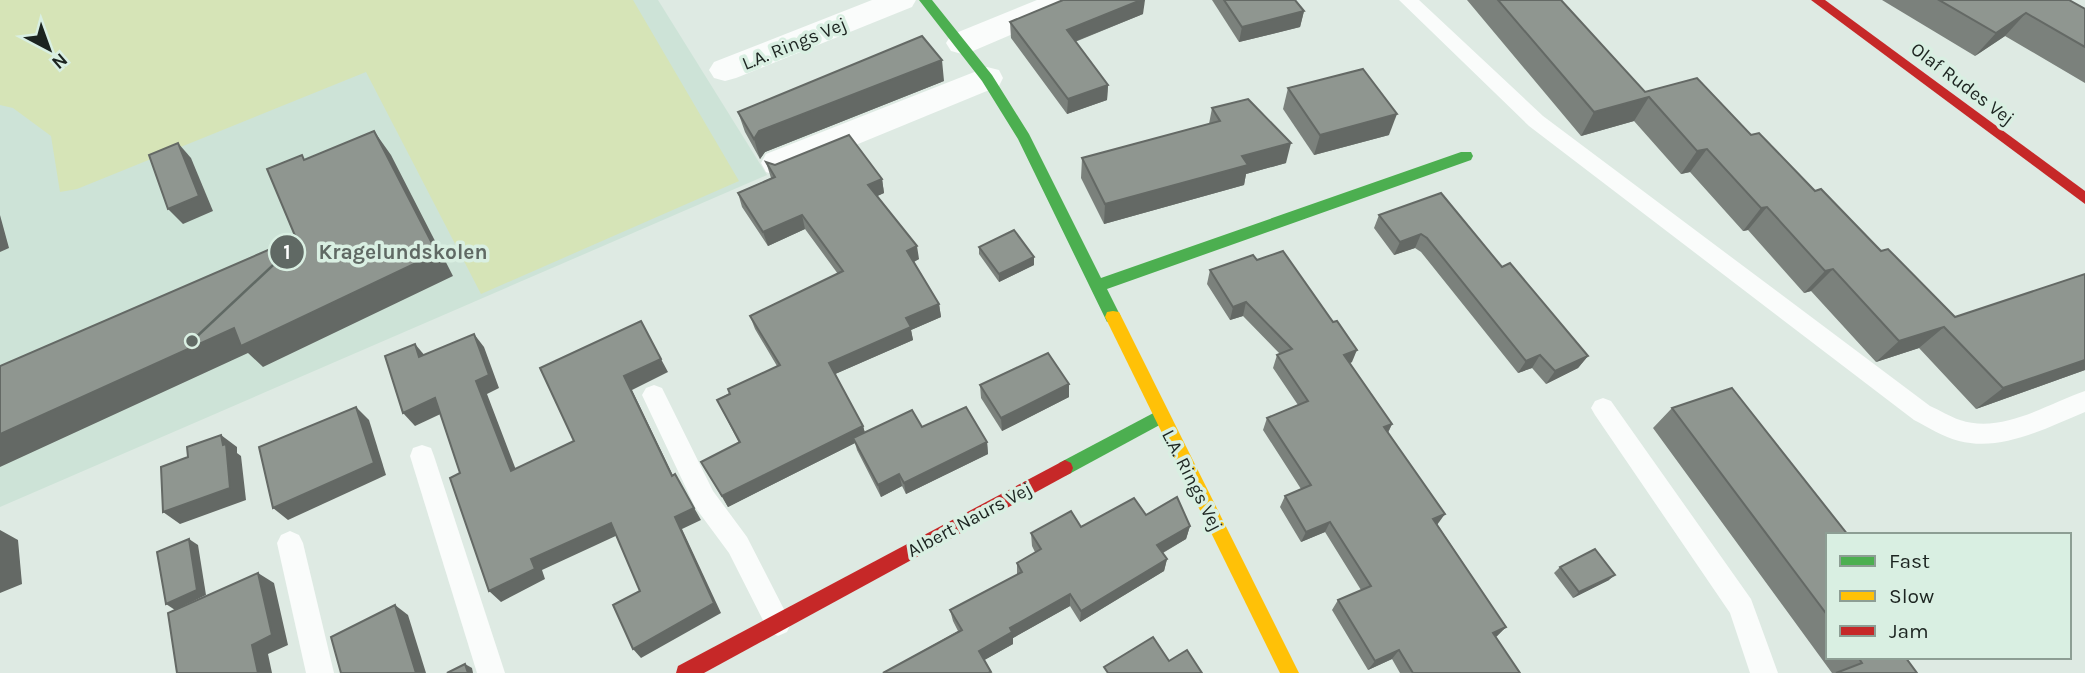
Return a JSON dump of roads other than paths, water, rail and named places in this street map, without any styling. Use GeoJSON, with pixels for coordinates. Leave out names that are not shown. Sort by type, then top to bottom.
{"type":"FeatureCollection","features":[{"type":"Feature","properties":{"kind":"street","name":"L.A. Rings Vej"},"geometry":{"type":"LineString","coordinates":[[725,70],[901,0]]}},
{"type":"Feature","properties":{"kind":"street","name":"L.A. Rings Vej"},"geometry":{"type":"LineString","coordinates":[[925,0],[962,43],[1024,138],[1290,673]]}},
{"type":"Feature","properties":{"kind":"street"},"geometry":{"type":"LineString","coordinates":[[962,43],[1065,0]]}},
{"type":"Feature","properties":{"kind":"street","name":"Olaf Rudes Vej"},"geometry":{"type":"LineString","coordinates":[[1816,0],[2080,189]]}},
{"type":"Feature","properties":{"kind":"street"},"geometry":{"type":"LineString","coordinates":[[778,163],[987,78]]}},
{"type":"Feature","properties":{"kind":"street"},"geometry":{"type":"LineString","coordinates":[[1097,286],[1466,156]]}},
{"type":"Feature","properties":{"kind":"street","name":"Albert Naurs Vej"},"geometry":{"type":"LineString","coordinates":[[685,673],[1161,416]]}},
{"type":"Feature","properties":{"kind":"lane"},"geometry":{"type":"LineString","coordinates":[[1408,0],[1536,121],[1922,413],[1959,430],[1987,433],[2009,430],[2085,401]]}},
{"type":"Feature","properties":{"kind":"lane"},"geometry":{"type":"LineString","coordinates":[[654,395],[704,499],[738,545],[778,623]]}},
{"type":"Feature","properties":{"kind":"lane"},"geometry":{"type":"LineString","coordinates":[[1603,408],[1742,608],[1759,672]]}},
{"type":"Feature","properties":{"kind":"lane"},"geometry":{"type":"LineString","coordinates":[[422,456],[491,673]]}},
{"type":"Feature","properties":{"kind":"lane"},"geometry":{"type":"LineString","coordinates":[[290,543],[320,673]]}},
{"type":"Feature","properties":{"kind":"place","name":"Kragelundskolen"},"geometry":{"type":"Point","coordinates":[192,341]}}]}
